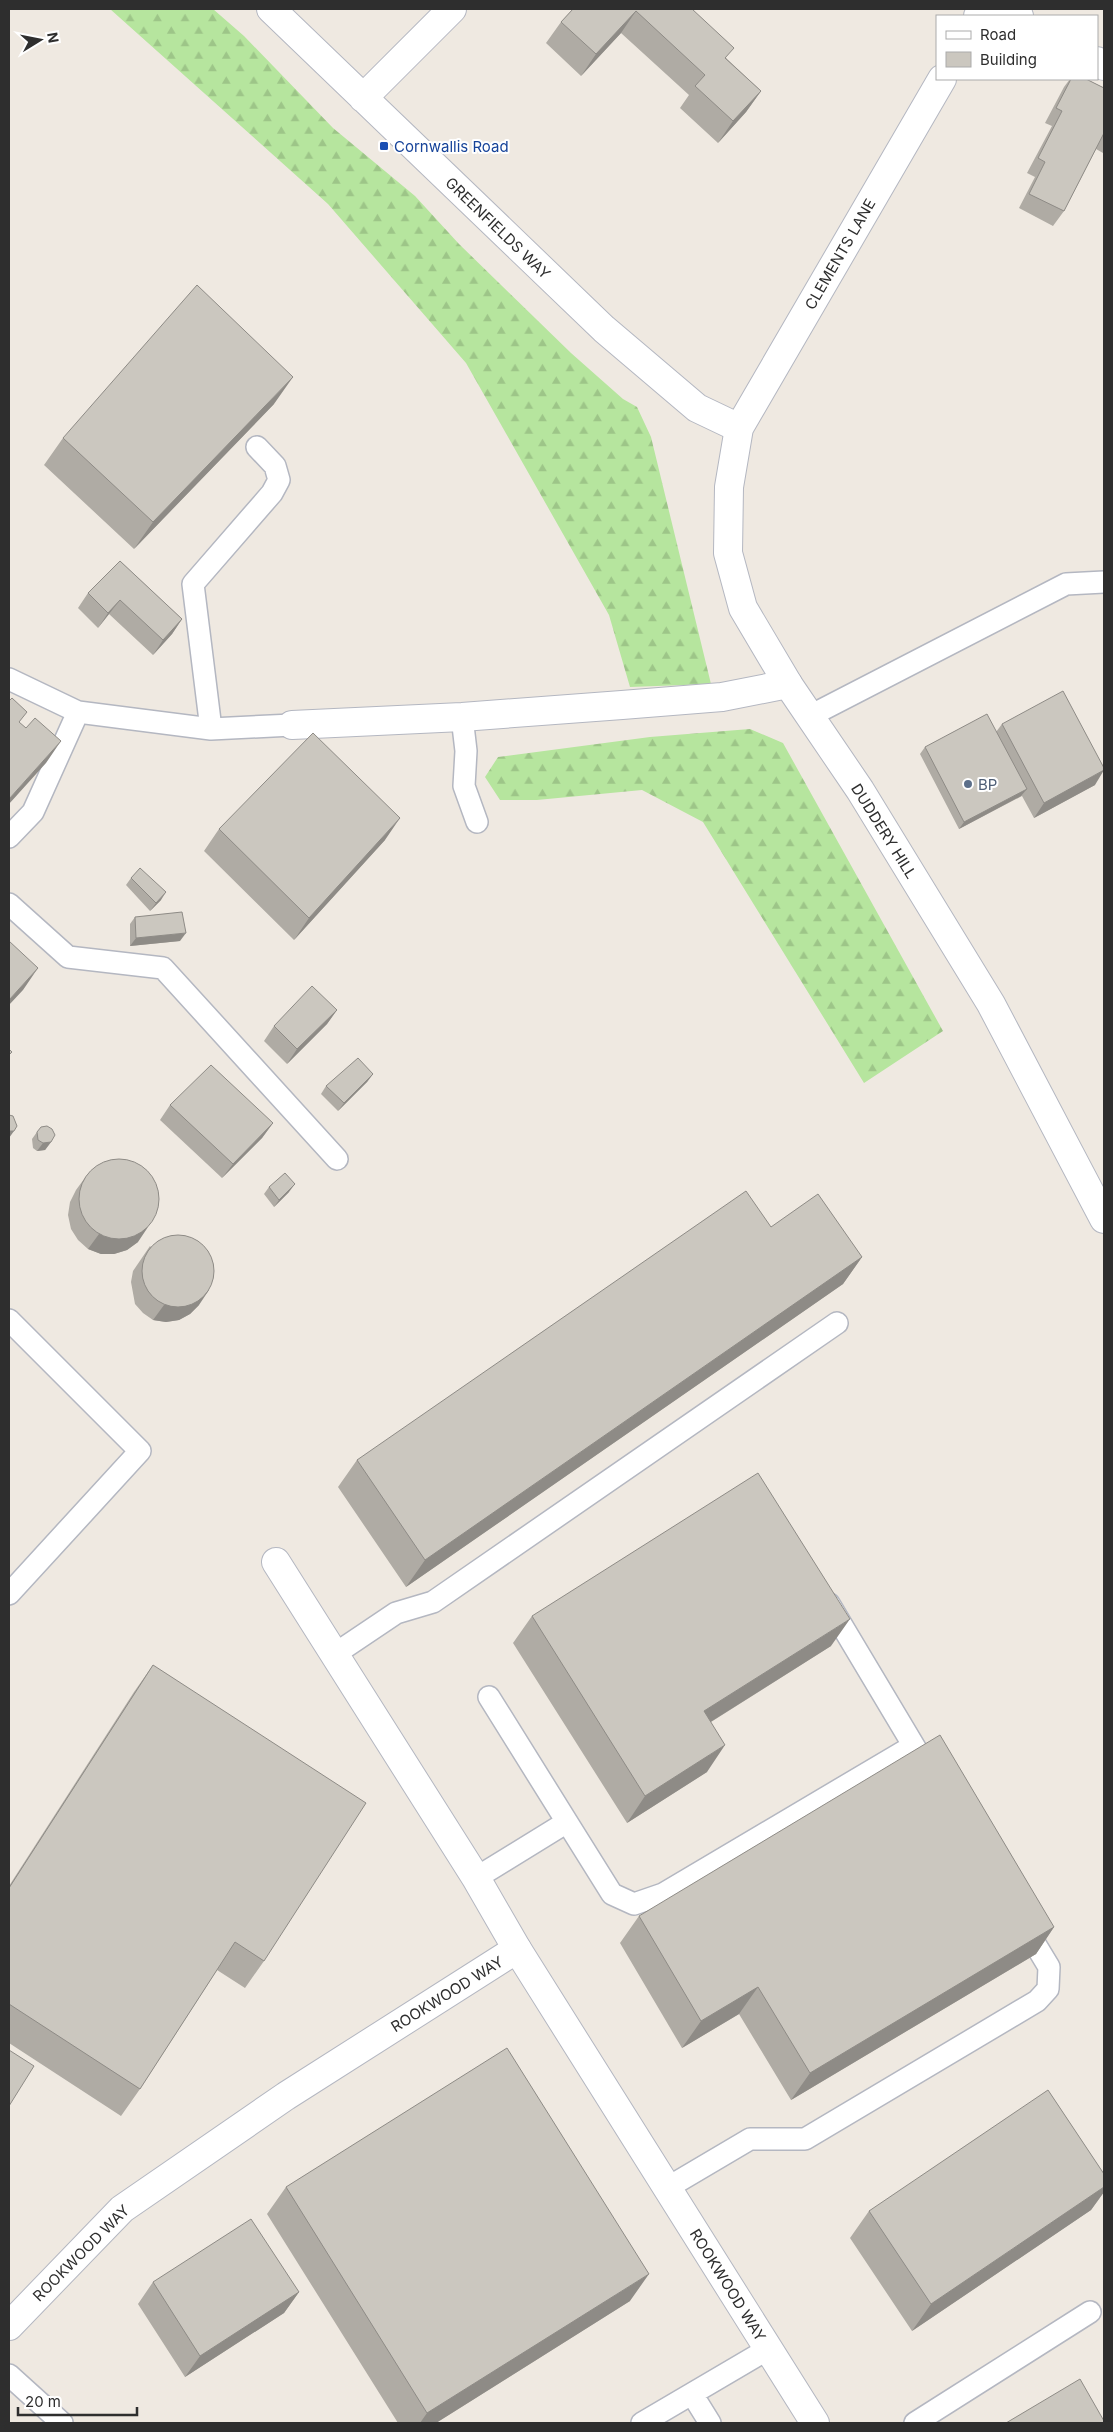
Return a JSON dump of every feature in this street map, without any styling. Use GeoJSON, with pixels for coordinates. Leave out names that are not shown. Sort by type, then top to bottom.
{"type":"FeatureCollection","features":[{"type":"Feature","properties":{"kind":"street","name":"GREENFIELDS WAY"},"geometry":{"type":"LineString","coordinates":[[271,9],[604,329],[697,408],[738,428]]}},
{"type":"Feature","properties":{"kind":"street"},"geometry":{"type":"LineString","coordinates":[[363,98],[452,9]]}},
{"type":"Feature","properties":{"kind":"street","name":"CLEMENTS LANE"},"geometry":{"type":"LineString","coordinates":[[738,428],[941,80]]}},
{"type":"Feature","properties":{"kind":"street","name":"DUDDERY HILL"},"geometry":{"type":"LineString","coordinates":[[738,428],[729,487],[728,553],[743,608],[788,684],[860,790],[991,1004],[1104,1219]]}},
{"type":"Feature","properties":{"kind":"street"},"geometry":{"type":"LineString","coordinates":[[292,725],[462,717],[722,697],[788,684]]}},
{"type":"Feature","properties":{"kind":"street"},"geometry":{"type":"LineString","coordinates":[[276,1562],[476,1878],[517,1949]]}},
{"type":"Feature","properties":{"kind":"street","name":"ROOKWOOD WAY"},"geometry":{"type":"LineString","coordinates":[[9,2326],[122,2209],[286,2096],[517,1949],[815,2423]]}},
{"type":"Feature","properties":{"kind":"lane"},"geometry":{"type":"LineString","coordinates":[[211,729],[194,584],[272,493],[280,480],[275,466],[257,447]]}},
{"type":"Feature","properties":{"kind":"lane"},"geometry":{"type":"LineString","coordinates":[[810,716],[1066,584],[1104,582]]}},
{"type":"Feature","properties":{"kind":"lane"},"geometry":{"type":"LineString","coordinates":[[9,679],[78,712],[144,722],[211,729],[292,725]]}},
{"type":"Feature","properties":{"kind":"lane"},"geometry":{"type":"LineString","coordinates":[[9,837],[33,812],[78,712]]}},
{"type":"Feature","properties":{"kind":"lane"},"geometry":{"type":"LineString","coordinates":[[462,717],[466,751],[464,786],[477,822]]}},
{"type":"Feature","properties":{"kind":"lane"},"geometry":{"type":"LineString","coordinates":[[9,904],[68,957],[163,968],[337,1159]]}},
{"type":"Feature","properties":{"kind":"lane"},"geometry":{"type":"LineString","coordinates":[[9,1594],[140,1451],[10,1323]]}},
{"type":"Feature","properties":{"kind":"lane"},"geometry":{"type":"LineString","coordinates":[[335,1654],[396,1613],[433,1602],[837,1324]]}},
{"type":"Feature","properties":{"kind":"lane"},"geometry":{"type":"LineString","coordinates":[[818,1585],[913,1746],[940,1788]]}},
{"type":"Feature","properties":{"kind":"lane"},"geometry":{"type":"LineString","coordinates":[[489,1697],[612,1894],[634,1904],[663,1894],[913,1746]]}},
{"type":"Feature","properties":{"kind":"lane"},"geometry":{"type":"LineString","coordinates":[[476,1878],[567,1822]]}},
{"type":"Feature","properties":{"kind":"lane"},"geometry":{"type":"LineString","coordinates":[[667,2188],[750,2139],[805,2139],[1037,2002],[1048,1989],[1049,1967],[1013,1907]]}},
{"type":"Feature","properties":{"kind":"lane"},"geometry":{"type":"LineString","coordinates":[[915,2423],[1090,2312]]}},
{"type":"Feature","properties":{"kind":"lane"},"geometry":{"type":"LineString","coordinates":[[642,2423],[768,2348]]}},
{"type":"Feature","properties":{"kind":"lane"},"geometry":{"type":"LineString","coordinates":[[9,2375],[62,2423]]}},
{"type":"Feature","properties":{"kind":"lane"},"geometry":{"type":"LineString","coordinates":[[692,2394],[710,2423]]}},
{"type":"Feature","properties":{"kind":"green space"},"geometry":{"type":"Polygon","coordinates":[[[110,9],[213,9],[244,36],[333,128],[415,196],[459,244],[571,353],[623,399],[637,407],[651,437],[711,684],[630,687],[609,615],[466,363],[328,204],[110,9]]]}},
{"type":"Feature","properties":{"kind":"green space"},"geometry":{"type":"Polygon","coordinates":[[[750,729],[783,743],[943,1031],[864,1083],[703,822],[642,790],[537,800],[500,800],[485,777],[498,757],[650,737],[750,729]]]}},
{"type":"Feature","properties":{"kind":"building"},"geometry":{"type":"Polygon","coordinates":[[[573,9],[692,9],[734,48],[725,58],[761,91],[733,121],[695,86],[705,75],[636,11],[596,54],[561,22],[573,9]]]}},
{"type":"Feature","properties":{"kind":"building"},"geometry":{"type":"Polygon","coordinates":[[[1070,80],[1088,80],[1104,88],[1104,133],[1064,211],[1029,194],[1045,162],[1038,158],[1062,111],[1056,108],[1070,80]]]}},
{"type":"Feature","properties":{"kind":"building"},"geometry":{"type":"Polygon","coordinates":[[[197,285],[293,377],[153,522],[63,438],[197,285]]]}},
{"type":"Feature","properties":{"kind":"building"},"geometry":{"type":"Polygon","coordinates":[[[120,561],[182,619],[163,640],[120,600],[108,613],[88,593],[120,561]]]}},
{"type":"Feature","properties":{"kind":"building"},"geometry":{"type":"Polygon","coordinates":[[[1063,691],[1104,770],[1044,803],[1002,724],[1063,691]]]}},
{"type":"Feature","properties":{"kind":"building"},"geometry":{"type":"Polygon","coordinates":[[[12,698],[27,712],[19,722],[26,728],[35,718],[61,741],[9,799],[9,701],[12,698]]]}},
{"type":"Feature","properties":{"kind":"building"},"geometry":{"type":"Polygon","coordinates":[[[987,714],[1027,789],[964,822],[925,747],[987,714]]]}},
{"type":"Feature","properties":{"kind":"building"},"geometry":{"type":"Polygon","coordinates":[[[313,733],[400,818],[309,918],[219,829],[313,733]]]}},
{"type":"Feature","properties":{"kind":"building"},"geometry":{"type":"Polygon","coordinates":[[[140,868],[166,892],[156,903],[131,878],[140,868]]]}},
{"type":"Feature","properties":{"kind":"building"},"geometry":{"type":"Polygon","coordinates":[[[182,912],[186,933],[136,938],[135,917],[182,912]]]}},
{"type":"Feature","properties":{"kind":"building"},"geometry":{"type":"Polygon","coordinates":[[[9,941],[38,968],[9,1000],[9,941]]]}},
{"type":"Feature","properties":{"kind":"building"},"geometry":{"type":"Polygon","coordinates":[[[312,986],[337,1010],[297,1049],[274,1026],[312,986]]]}},
{"type":"Feature","properties":{"kind":"building"},"geometry":{"type":"Polygon","coordinates":[[[358,1058],[373,1074],[344,1103],[326,1086],[358,1058]]]}},
{"type":"Feature","properties":{"kind":"building"},"geometry":{"type":"Polygon","coordinates":[[[211,1065],[273,1123],[233,1164],[170,1105],[211,1065]]]}},
{"type":"Feature","properties":{"kind":"building"},"geometry":{"type":"Polygon","coordinates":[[[9,1115],[13,1116],[17,1126],[14,1131],[9,1131],[9,1115]]]}},
{"type":"Feature","properties":{"kind":"building"},"geometry":{"type":"Polygon","coordinates":[[[47,1126],[52,1129],[55,1135],[51,1142],[43,1143],[38,1140],[37,1132],[41,1127],[47,1126]]]}},
{"type":"Feature","properties":{"kind":"building"},"geometry":{"type":"Polygon","coordinates":[[[119,1159],[134,1162],[147,1171],[156,1184],[159,1199],[156,1214],[147,1227],[134,1236],[119,1239],[104,1236],[91,1227],[82,1214],[79,1199],[82,1184],[91,1171],[104,1162],[119,1159]]]}},
{"type":"Feature","properties":{"kind":"building"},"geometry":{"type":"Polygon","coordinates":[[[285,1173],[295,1184],[279,1200],[269,1187],[285,1173]]]}},
{"type":"Feature","properties":{"kind":"building"},"geometry":{"type":"Polygon","coordinates":[[[746,1191],[771,1227],[818,1194],[862,1257],[425,1560],[357,1460],[746,1191]]]}},
{"type":"Feature","properties":{"kind":"building"},"geometry":{"type":"Polygon","coordinates":[[[185,1235],[204,1245],[212,1257],[214,1271],[212,1285],[204,1297],[192,1305],[171,1307],[152,1297],[144,1285],[142,1264],[152,1245],[164,1237],[185,1235]]]}},
{"type":"Feature","properties":{"kind":"building"},"geometry":{"type":"Polygon","coordinates":[[[758,1473],[850,1619],[704,1711],[725,1745],[645,1796],[532,1616],[758,1473]]]}},
{"type":"Feature","properties":{"kind":"building"},"geometry":{"type":"Polygon","coordinates":[[[153,1665],[366,1803],[264,1961],[235,1942],[140,2089],[9,2004],[9,1888],[153,1665]]]}},
{"type":"Feature","properties":{"kind":"building"},"geometry":{"type":"Polygon","coordinates":[[[940,1735],[1054,1927],[810,2073],[758,1987],[701,2021],[639,1916],[940,1735]]]}},
{"type":"Feature","properties":{"kind":"building"},"geometry":{"type":"Polygon","coordinates":[[[507,2048],[649,2274],[427,2413],[286,2187],[507,2048]]]}},
{"type":"Feature","properties":{"kind":"building"},"geometry":{"type":"Polygon","coordinates":[[[9,2050],[34,2066],[9,2106],[9,2050]]]}},
{"type":"Feature","properties":{"kind":"building"},"geometry":{"type":"Polygon","coordinates":[[[1048,2090],[1104,2174],[1104,2187],[931,2304],[869,2211],[1048,2090]]]}},
{"type":"Feature","properties":{"kind":"building"},"geometry":{"type":"Polygon","coordinates":[[[251,2219],[299,2292],[200,2356],[153,2282],[251,2219]]]}},
{"type":"Feature","properties":{"kind":"building"},"geometry":{"type":"Polygon","coordinates":[[[1080,2379],[1104,2423],[1006,2423],[1080,2379]]]}},
{"type":"Feature","properties":{"kind":"place","name":"Cornwallis Road"},"geometry":{"type":"Point","coordinates":[384,146]}},
{"type":"Feature","properties":{"kind":"place","name":"BP"},"geometry":{"type":"Point","coordinates":[968,784]}}]}
